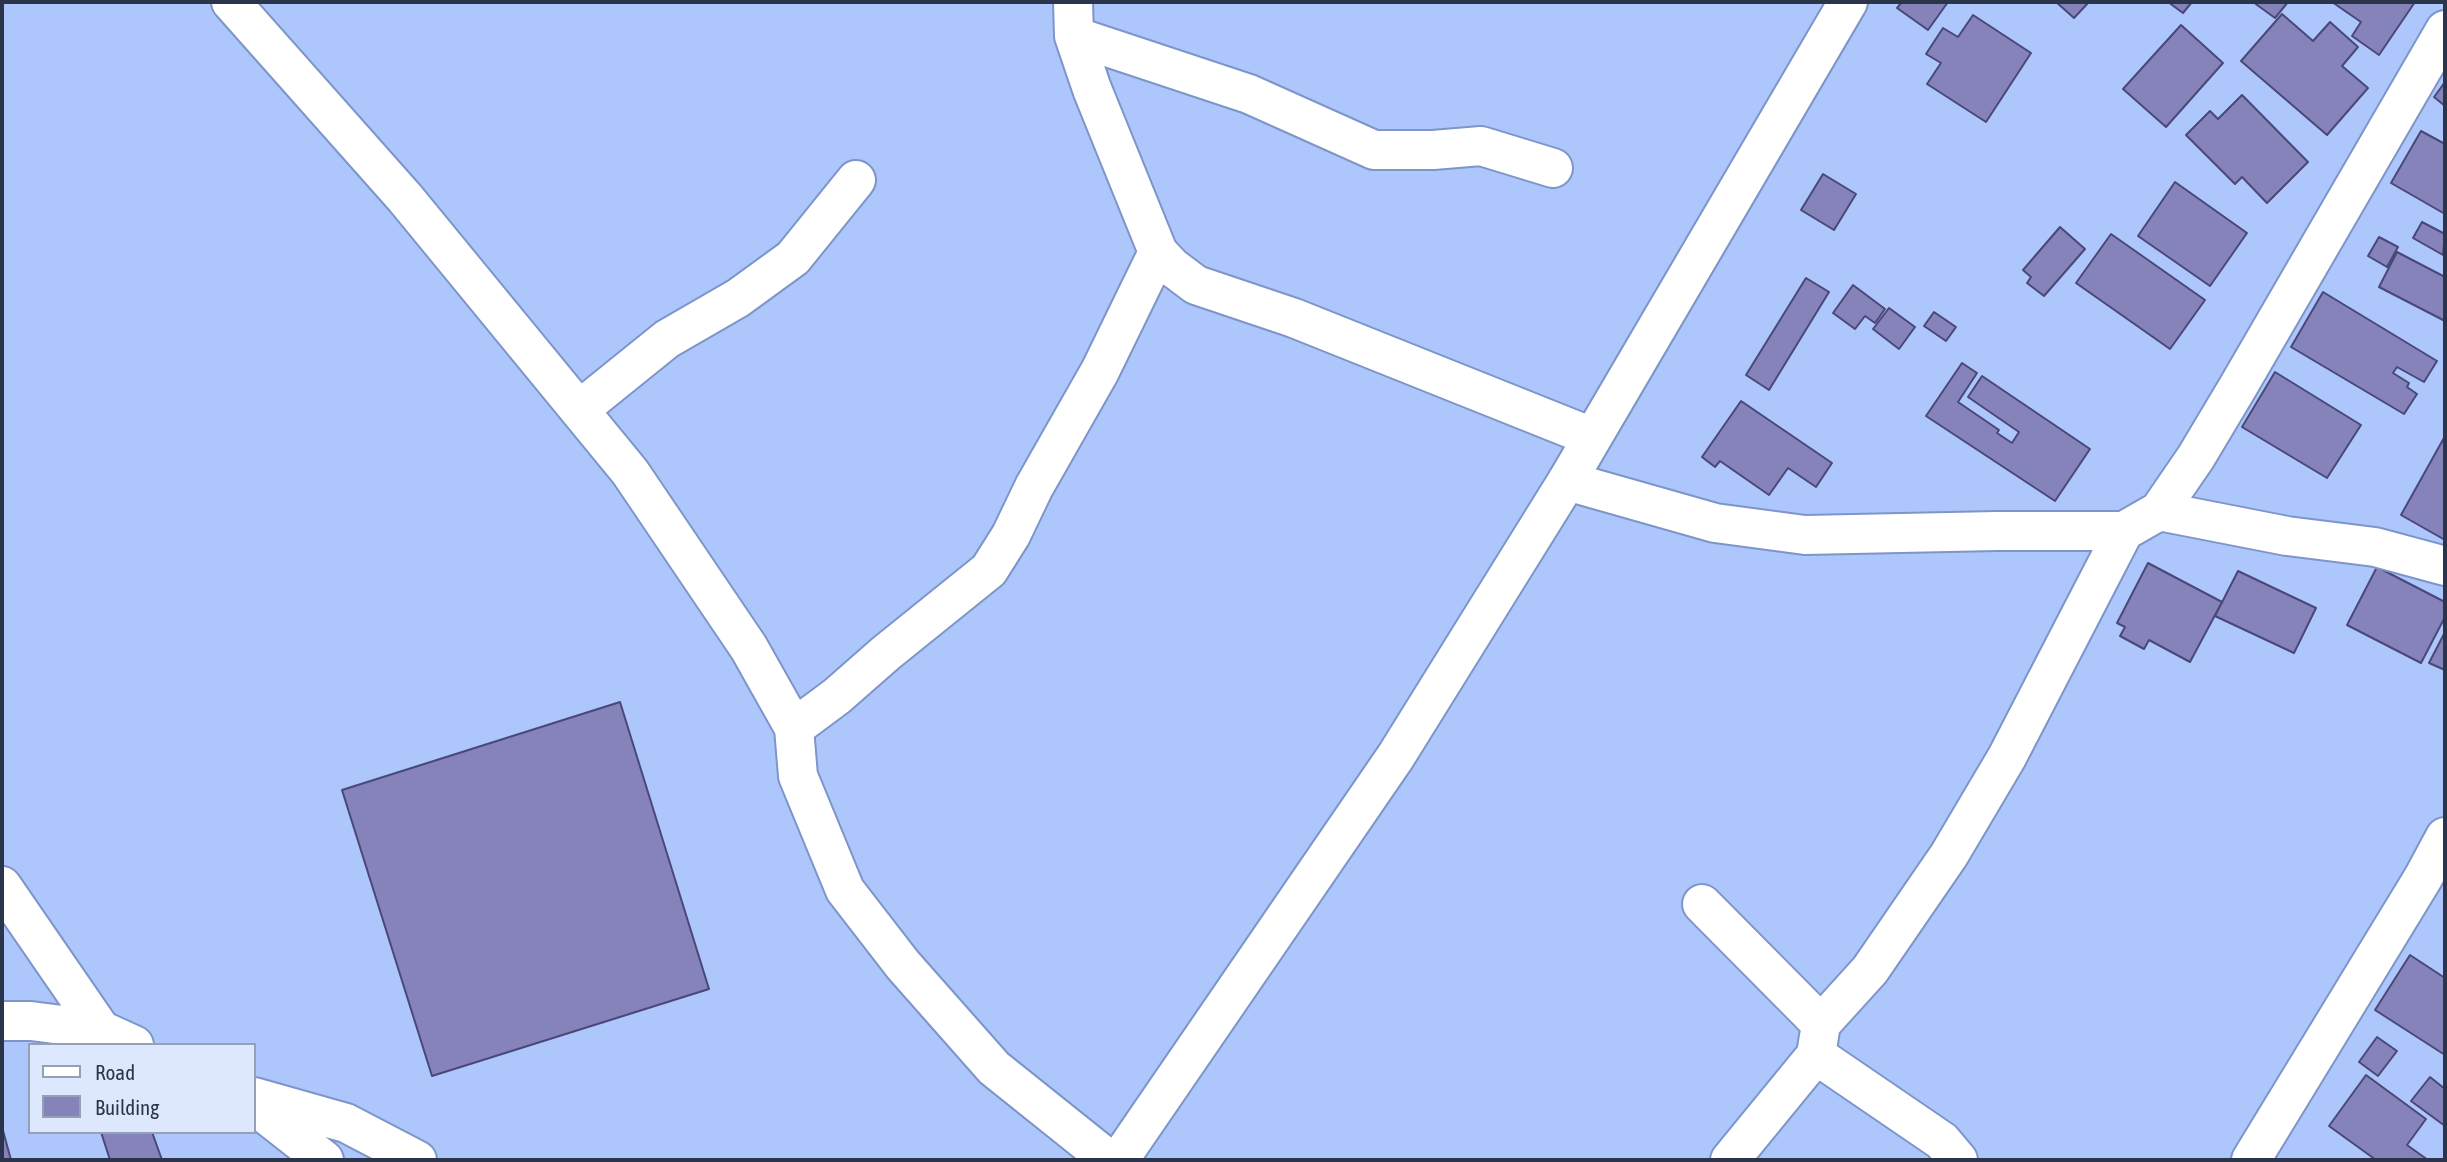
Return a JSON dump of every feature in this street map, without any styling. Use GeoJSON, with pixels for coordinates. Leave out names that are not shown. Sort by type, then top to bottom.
{"type":"FeatureCollection","features":[{"type":"Feature","properties":{"kind":"street"},"geometry":{"type":"LineString","coordinates":[[231,2],[405,198],[630,472],[749,648],[794,728],[798,776],[845,890],[904,965],[994,1068],[1109,1160]]}},
{"type":"Feature","properties":{"kind":"street"},"geometry":{"type":"LineString","coordinates":[[1119,1160],[1396,756],[1567,481],[1848,2]]}},
{"type":"Feature","properties":{"kind":"street"},"geometry":{"type":"LineString","coordinates":[[1073,19],[1102,115],[1158,252],[1172,267],[1196,285],[1294,318],[1592,437]]}},
{"type":"Feature","properties":{"kind":"street"},"geometry":{"type":"LineString","coordinates":[[1073,19],[1374,150],[1433,150],[1480,146],[1553,169]]}},
{"type":"Feature","properties":{"kind":"street"},"geometry":{"type":"LineString","coordinates":[[1567,481],[1715,523],[1805,535],[2124,531],[2159,512],[2196,457],[2445,30]]}},
{"type":"Feature","properties":{"kind":"street"},"geometry":{"type":"LineString","coordinates":[[579,410],[667,339],[738,298],[793,258],[856,180]]}},
{"type":"Feature","properties":{"kind":"street"},"geometry":{"type":"LineString","coordinates":[[794,728],[837,696],[989,570],[1011,535],[1034,487],[1100,370],[1158,252]]}},
{"type":"Feature","properties":{"kind":"street"},"geometry":{"type":"LineString","coordinates":[[2159,512],[2287,536],[2375,547],[2445,566]]}},
{"type":"Feature","properties":{"kind":"street"},"geometry":{"type":"LineString","coordinates":[[1730,1160],[1870,970],[1949,855],[2007,757],[2124,531]]}},
{"type":"Feature","properties":{"kind":"street"},"geometry":{"type":"LineString","coordinates":[[2251,1160],[2423,878],[2445,837]]}},
{"type":"Feature","properties":{"kind":"street"},"geometry":{"type":"LineString","coordinates":[[2,886],[118,1037]]}},
{"type":"Feature","properties":{"kind":"street"},"geometry":{"type":"LineString","coordinates":[[1702,904],[1819,1039],[1942,1141],[1958,1160]]}},
{"type":"Feature","properties":{"kind":"street"},"geometry":{"type":"LineString","coordinates":[[2,1021],[31,1021],[118,1037]]}},
{"type":"Feature","properties":{"kind":"street"},"geometry":{"type":"LineString","coordinates":[[256,1098],[346,1123],[417,1160]]}},
{"type":"Feature","properties":{"kind":"street"},"geometry":{"type":"LineString","coordinates":[[256,1107],[324,1160]]}},
{"type":"Feature","properties":{"kind":"building"},"geometry":{"type":"Polygon","coordinates":[[[1902,2],[1948,2],[1928,30],[1897,8],[1902,2]]]}},
{"type":"Feature","properties":{"kind":"building"},"geometry":{"type":"Polygon","coordinates":[[[2056,2],[2089,2],[2074,18],[2056,2]]]}},
{"type":"Feature","properties":{"kind":"building"},"geometry":{"type":"Polygon","coordinates":[[[2168,2],[2192,2],[2183,13],[2168,2]]]}},
{"type":"Feature","properties":{"kind":"building"},"geometry":{"type":"Polygon","coordinates":[[[2253,2],[2288,2],[2275,18],[2253,2]]]}},
{"type":"Feature","properties":{"kind":"building"},"geometry":{"type":"Polygon","coordinates":[[[2332,2],[2415,2],[2379,55],[2352,36],[2361,22],[2332,2]]]}},
{"type":"Feature","properties":{"kind":"building"},"geometry":{"type":"Polygon","coordinates":[[[2282,14],[2313,41],[2330,22],[2358,47],[2342,66],[2368,88],[2327,135],[2241,61],[2282,14]]]}},
{"type":"Feature","properties":{"kind":"building"},"geometry":{"type":"Polygon","coordinates":[[[1973,15],[2031,53],[1986,122],[1927,84],[1941,63],[1926,54],[1943,28],[1958,37],[1973,15]]]}},
{"type":"Feature","properties":{"kind":"building"},"geometry":{"type":"Polygon","coordinates":[[[2181,25],[2223,63],[2166,127],[2123,89],[2181,25]]]}},
{"type":"Feature","properties":{"kind":"building"},"geometry":{"type":"Polygon","coordinates":[[[2445,82],[2445,106],[2434,97],[2445,82]]]}},
{"type":"Feature","properties":{"kind":"building"},"geometry":{"type":"Polygon","coordinates":[[[2242,95],[2308,162],[2267,203],[2242,177],[2235,184],[2186,135],[2210,111],[2218,119],[2242,95]]]}},
{"type":"Feature","properties":{"kind":"building"},"geometry":{"type":"Polygon","coordinates":[[[2421,131],[2445,144],[2445,214],[2391,183],[2421,131]]]}},
{"type":"Feature","properties":{"kind":"building"},"geometry":{"type":"Polygon","coordinates":[[[1823,174],[1856,194],[1834,230],[1801,210],[1823,174]]]}},
{"type":"Feature","properties":{"kind":"building"},"geometry":{"type":"Polygon","coordinates":[[[2175,182],[2247,233],[2210,286],[2138,236],[2175,182]]]}},
{"type":"Feature","properties":{"kind":"building"},"geometry":{"type":"Polygon","coordinates":[[[2422,222],[2445,234],[2443,255],[2413,238],[2422,222]]]}},
{"type":"Feature","properties":{"kind":"building"},"geometry":{"type":"Polygon","coordinates":[[[2060,227],[2085,249],[2044,296],[2027,283],[2031,277],[2023,270],[2060,227]]]}},
{"type":"Feature","properties":{"kind":"building"},"geometry":{"type":"Polygon","coordinates":[[[2111,234],[2205,300],[2170,349],[2076,283],[2111,234]]]}},
{"type":"Feature","properties":{"kind":"building"},"geometry":{"type":"Polygon","coordinates":[[[2379,237],[2398,247],[2387,267],[2368,256],[2379,237]]]}},
{"type":"Feature","properties":{"kind":"building"},"geometry":{"type":"Polygon","coordinates":[[[2397,252],[2445,277],[2445,321],[2379,287],[2397,252]]]}},
{"type":"Feature","properties":{"kind":"building"},"geometry":{"type":"Polygon","coordinates":[[[1806,278],[1829,292],[1769,390],[1746,375],[1806,278]]]}},
{"type":"Feature","properties":{"kind":"building"},"geometry":{"type":"Polygon","coordinates":[[[1853,285],[1885,309],[1875,323],[1865,316],[1855,329],[1833,313],[1853,285]]]}},
{"type":"Feature","properties":{"kind":"building"},"geometry":{"type":"Polygon","coordinates":[[[2323,292],[2437,361],[2424,382],[2397,367],[2393,373],[2409,383],[2407,387],[2417,394],[2404,414],[2291,347],[2323,292]]]}},
{"type":"Feature","properties":{"kind":"building"},"geometry":{"type":"Polygon","coordinates":[[[1889,308],[1915,327],[1899,349],[1873,329],[1889,308]]]}},
{"type":"Feature","properties":{"kind":"building"},"geometry":{"type":"Polygon","coordinates":[[[1934,312],[1956,327],[1946,341],[1924,326],[1934,312]]]}},
{"type":"Feature","properties":{"kind":"building"},"geometry":{"type":"Polygon","coordinates":[[[1962,363],[1977,373],[1958,402],[1999,430],[1997,433],[2012,443],[2019,432],[1968,397],[1982,376],[2090,449],[2055,501],[1926,416],[1962,363]]]}},
{"type":"Feature","properties":{"kind":"building"},"geometry":{"type":"Polygon","coordinates":[[[2275,372],[2361,425],[2327,478],[2242,427],[2275,372]]]}},
{"type":"Feature","properties":{"kind":"building"},"geometry":{"type":"Polygon","coordinates":[[[1741,401],[1832,463],[1816,487],[1788,468],[1769,495],[1720,461],[1715,467],[1702,457],[1741,401]]]}},
{"type":"Feature","properties":{"kind":"building"},"geometry":{"type":"Polygon","coordinates":[[[2445,436],[2445,540],[2401,515],[2445,436]]]}},
{"type":"Feature","properties":{"kind":"building"},"geometry":{"type":"Polygon","coordinates":[[[2148,563],[2222,602],[2190,662],[2149,640],[2144,649],[2120,636],[2125,627],[2117,623],[2148,563]]]}},
{"type":"Feature","properties":{"kind":"building"},"geometry":{"type":"Polygon","coordinates":[[[2377,567],[2445,602],[2445,617],[2421,663],[2347,625],[2377,567]]]}},
{"type":"Feature","properties":{"kind":"building"},"geometry":{"type":"Polygon","coordinates":[[[2238,571],[2316,608],[2294,653],[2215,616],[2238,571]]]}},
{"type":"Feature","properties":{"kind":"building"},"geometry":{"type":"Polygon","coordinates":[[[2445,632],[2445,670],[2429,663],[2445,632]]]}},
{"type":"Feature","properties":{"kind":"building"},"geometry":{"type":"Polygon","coordinates":[[[620,702],[709,989],[432,1076],[342,790],[620,702]]]}},
{"type":"Feature","properties":{"kind":"building"},"geometry":{"type":"Polygon","coordinates":[[[2410,955],[2445,978],[2445,1055],[2375,1010],[2410,955]]]}},
{"type":"Feature","properties":{"kind":"building"},"geometry":{"type":"Polygon","coordinates":[[[2377,1037],[2397,1051],[2378,1076],[2359,1062],[2377,1037]]]}},
{"type":"Feature","properties":{"kind":"building"},"geometry":{"type":"Polygon","coordinates":[[[2366,1075],[2426,1119],[2407,1145],[2428,1160],[2376,1160],[2329,1126],[2366,1075]]]}},
{"type":"Feature","properties":{"kind":"building"},"geometry":{"type":"Polygon","coordinates":[[[2430,1077],[2445,1089],[2445,1126],[2411,1101],[2430,1077]]]}},
{"type":"Feature","properties":{"kind":"building"},"geometry":{"type":"Polygon","coordinates":[[[2,1127],[11,1160],[2,1160],[2,1127]]]}},
{"type":"Feature","properties":{"kind":"building"},"geometry":{"type":"Polygon","coordinates":[[[102,1134],[153,1134],[162,1160],[110,1160],[102,1134]]]}}]}
